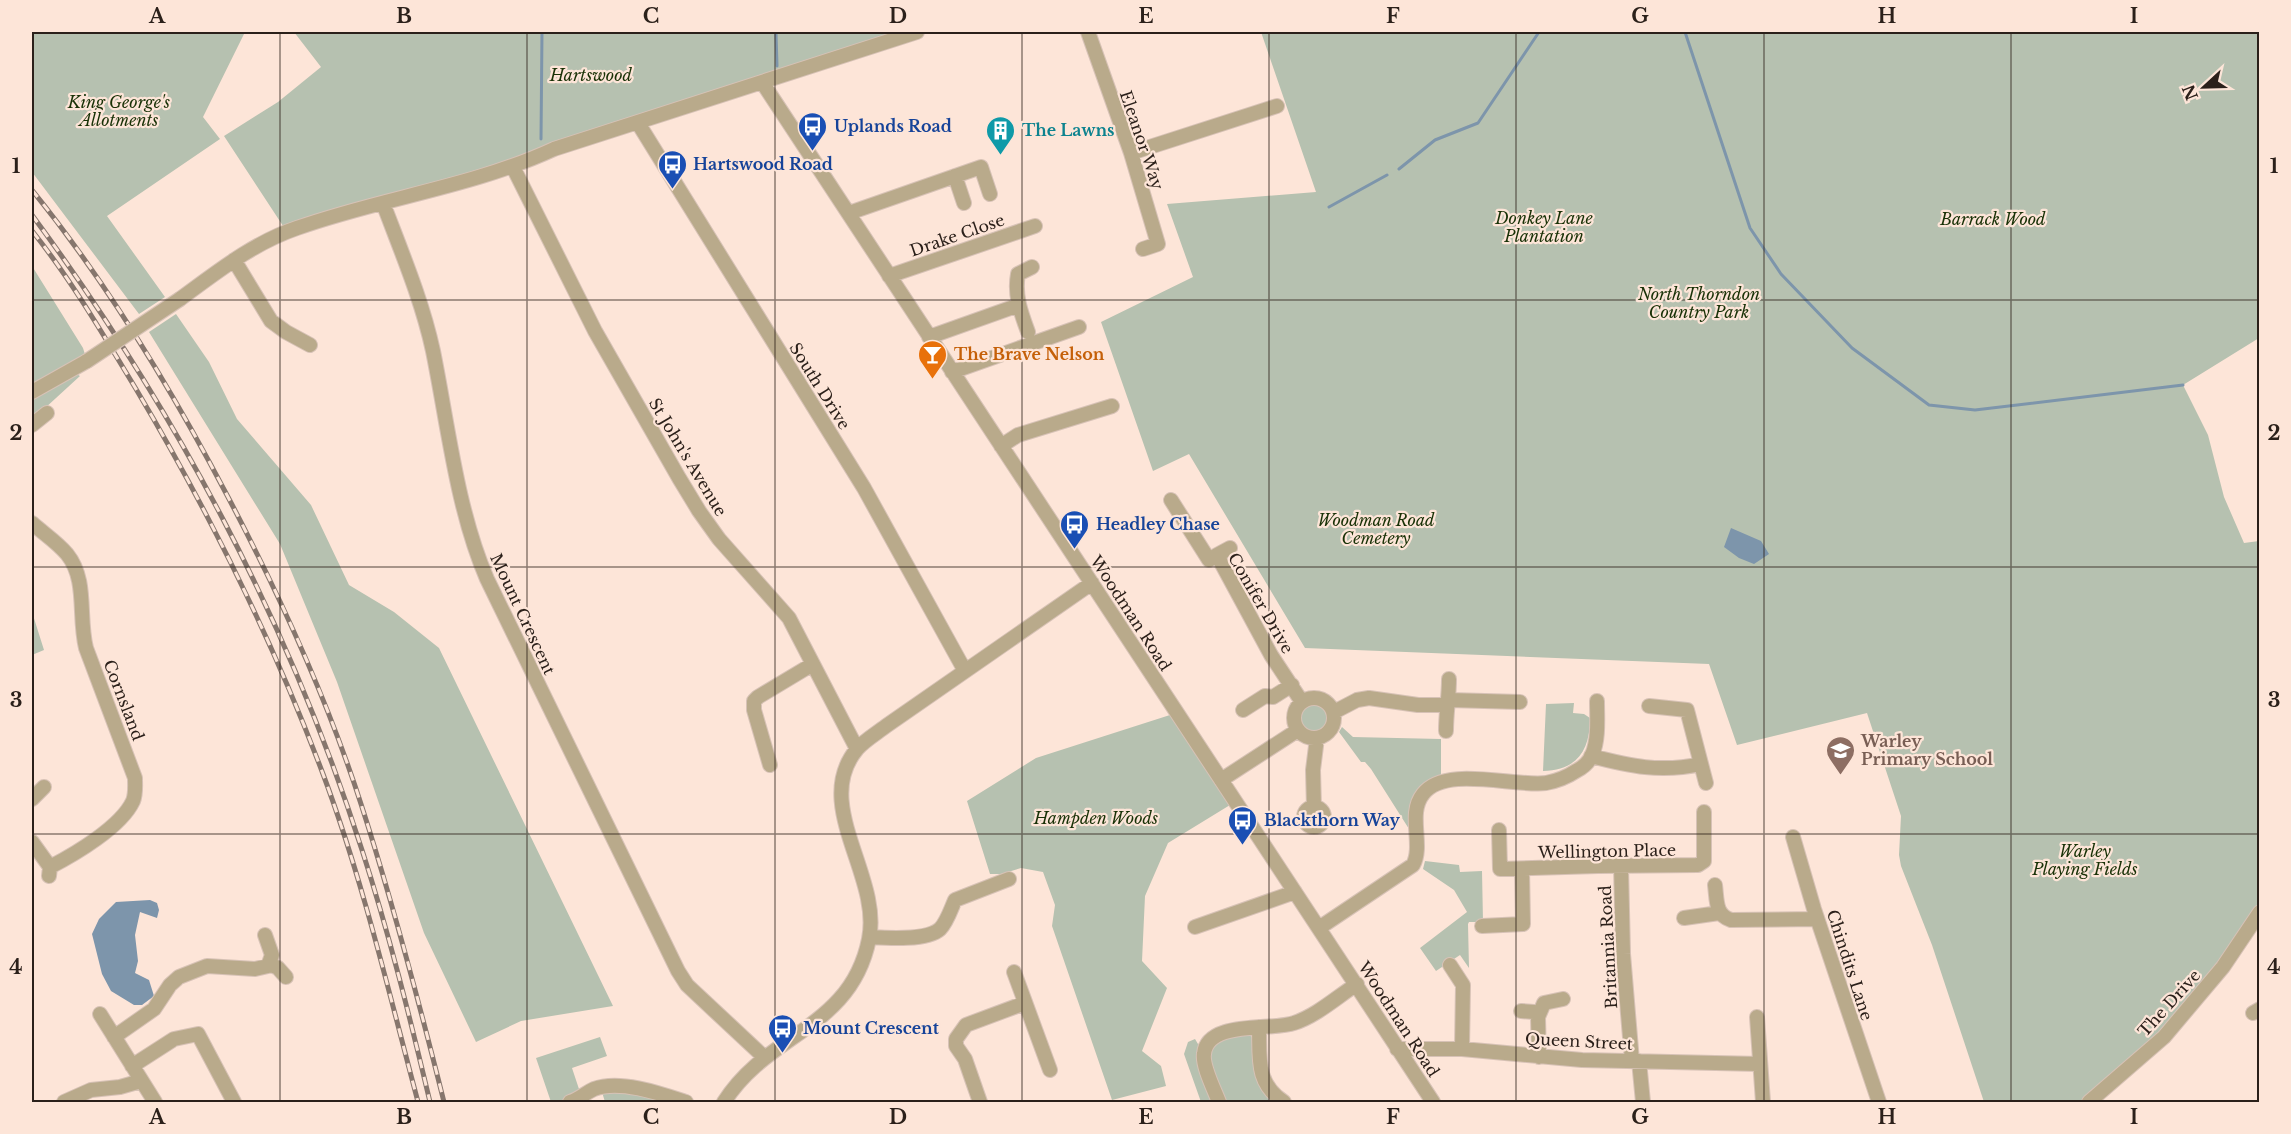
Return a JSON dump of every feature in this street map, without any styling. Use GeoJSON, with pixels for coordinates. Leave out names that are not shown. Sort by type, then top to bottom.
{"type":"FeatureCollection","features":[{"type":"Feature","properties":{"kind":"street"},"geometry":{"type":"LineString","coordinates":[[32,392],[87,361],[261,243],[296,228],[513,167],[554,149],[917,32]]}},
{"type":"Feature","properties":{"kind":"street","name":"Eleanor Way"},"geometry":{"type":"LineString","coordinates":[[1088,32],[1131,153],[1158,244],[1143,249]]}},
{"type":"Feature","properties":{"kind":"street","name":"Woodman Road"},"geometry":{"type":"LineString","coordinates":[[762,82],[1433,1102]]}},
{"type":"Feature","properties":{"kind":"street"},"geometry":{"type":"LineString","coordinates":[[1131,153],[1277,106]]}},
{"type":"Feature","properties":{"kind":"street","name":"South Drive"},"geometry":{"type":"LineString","coordinates":[[638,123],[864,488],[965,671]]}},
{"type":"Feature","properties":{"kind":"street","name":"St John's Avenue"},"geometry":{"type":"LineString","coordinates":[[513,167],[584,310],[679,478],[719,539],[789,618],[857,749]]}},
{"type":"Feature","properties":{"kind":"street"},"geometry":{"type":"LineString","coordinates":[[849,213],[981,167],[990,194]]}},
{"type":"Feature","properties":{"kind":"street"},"geometry":{"type":"LineString","coordinates":[[955,176],[964,202]]}},
{"type":"Feature","properties":{"kind":"street","name":"Mount Crescent"},"geometry":{"type":"LineString","coordinates":[[383,203],[427,326],[456,472],[476,554],[483,570],[678,971],[687,985],[764,1057]]}},
{"type":"Feature","properties":{"kind":"street","name":"Drake Close"},"geometry":{"type":"LineString","coordinates":[[889,276],[1035,226]]}},
{"type":"Feature","properties":{"kind":"street"},"geometry":{"type":"LineString","coordinates":[[234,260],[271,321],[310,345]]}},
{"type":"Feature","properties":{"kind":"street"},"geometry":{"type":"LineString","coordinates":[[1028,332],[1019,305],[1018,274],[1032,267]]}},
{"type":"Feature","properties":{"kind":"street"},"geometry":{"type":"LineString","coordinates":[[929,337],[1019,305]]}},
{"type":"Feature","properties":{"kind":"street"},"geometry":{"type":"LineString","coordinates":[[952,372],[1079,327]]}},
{"type":"Feature","properties":{"kind":"street"},"geometry":{"type":"LineString","coordinates":[[1001,446],[1018,435],[1112,406]]}},
{"type":"Feature","properties":{"kind":"street"},"geometry":{"type":"LineString","coordinates":[[32,425],[47,412]]}},
{"type":"Feature","properties":{"kind":"street","name":"Conifer Drive"},"geometry":{"type":"LineString","coordinates":[[1171,500],[1302,702]]}},
{"type":"Feature","properties":{"kind":"street","name":"Cornsland"},"geometry":{"type":"LineString","coordinates":[[32,523],[67,554],[75,567],[81,585],[82,632],[86,648],[135,778],[133,801],[124,815],[49,871],[32,842]]}},
{"type":"Feature","properties":{"kind":"street"},"geometry":{"type":"LineString","coordinates":[[1210,560],[1230,548]]}},
{"type":"Feature","properties":{"kind":"street"},"geometry":{"type":"LineString","coordinates":[[724,1102],[746,1074],[764,1057],[826,1014],[838,1002],[851,987],[870,937],[866,888],[843,817],[840,799],[842,779],[857,749],[886,726],[1092,583]]}},
{"type":"Feature","properties":{"kind":"street"},"geometry":{"type":"LineString","coordinates":[[772,758],[754,710],[754,701],[813,664]]}},
{"type":"Feature","properties":{"kind":"street"},"geometry":{"type":"LineString","coordinates":[[1446,731],[1449,679]]}},
{"type":"Feature","properties":{"kind":"street"},"geometry":{"type":"LineString","coordinates":[[1243,710],[1264,696],[1273,697],[1292,686]]}},
{"type":"Feature","properties":{"kind":"street"},"geometry":{"type":"LineString","coordinates":[[1312,698],[1328,703],[1334,712],[1333,728],[1327,734],[1310,738],[1298,730],[1294,718],[1297,706],[1302,702],[1312,698]]}},
{"type":"Feature","properties":{"kind":"street"},"geometry":{"type":"LineString","coordinates":[[1334,712],[1357,700],[1369,698],[1418,705],[1520,702]]}},
{"type":"Feature","properties":{"kind":"street"},"geometry":{"type":"LineString","coordinates":[[1319,928],[1413,866],[1417,858],[1418,806],[1422,794],[1434,784],[1455,779],[1544,783],[1569,776],[1581,768],[1591,756],[1597,727],[1597,701]]}},
{"type":"Feature","properties":{"kind":"street"},"geometry":{"type":"LineString","coordinates":[[1649,706],[1687,710],[1706,783]]}},
{"type":"Feature","properties":{"kind":"street"},"geometry":{"type":"LineString","coordinates":[[1221,780],[1298,730]]}},
{"type":"Feature","properties":{"kind":"street"},"geometry":{"type":"LineString","coordinates":[[1314,808],[1313,770],[1317,738]]}},
{"type":"Feature","properties":{"kind":"street"},"geometry":{"type":"LineString","coordinates":[[1591,756],[1634,767],[1682,768],[1701,764]]}},
{"type":"Feature","properties":{"kind":"street"},"geometry":{"type":"LineString","coordinates":[[32,799],[44,787]]}},
{"type":"Feature","properties":{"kind":"street","name":"Wellington Place"},"geometry":{"type":"LineString","coordinates":[[1499,830],[1500,869],[1702,864],[1704,861],[1704,812]]}},
{"type":"Feature","properties":{"kind":"street","name":"Chindits Lane"},"geometry":{"type":"LineString","coordinates":[[1793,837],[1817,919],[1879,1102]]}},
{"type":"Feature","properties":{"kind":"street","name":"Britannia Road"},"geometry":{"type":"LineString","coordinates":[[1621,866],[1623,954],[1643,1102]]}},
{"type":"Feature","properties":{"kind":"street"},"geometry":{"type":"LineString","coordinates":[[1482,926],[1523,924],[1522,869]]}},
{"type":"Feature","properties":{"kind":"street"},"geometry":{"type":"LineString","coordinates":[[870,937],[926,936],[938,931],[944,925],[951,894],[1009,879]]}},
{"type":"Feature","properties":{"kind":"street"},"geometry":{"type":"LineString","coordinates":[[1715,885],[1719,913],[1724,918],[1731,920],[1817,919]]}},
{"type":"Feature","properties":{"kind":"street"},"geometry":{"type":"LineString","coordinates":[[1195,927],[1295,892]]}},
{"type":"Feature","properties":{"kind":"street"},"geometry":{"type":"LineString","coordinates":[[1684,918],[1719,913]]}},
{"type":"Feature","properties":{"kind":"street","name":"The Drive"},"geometry":{"type":"LineString","coordinates":[[2089,1102],[2164,1037],[2223,967],[2258,919]]}},
{"type":"Feature","properties":{"kind":"street"},"geometry":{"type":"LineString","coordinates":[[265,935],[272,955],[270,964]]}},
{"type":"Feature","properties":{"kind":"street"},"geometry":{"type":"LineString","coordinates":[[114,1036],[154,1009],[170,985],[179,977],[207,966],[255,969],[270,964],[278,968],[286,977]]}},
{"type":"Feature","properties":{"kind":"street"},"geometry":{"type":"LineString","coordinates":[[1450,965],[1463,986],[1462,1049]]}},
{"type":"Feature","properties":{"kind":"street"},"geometry":{"type":"LineString","coordinates":[[1014,972],[1050,1070]]}},
{"type":"Feature","properties":{"kind":"street"},"geometry":{"type":"LineString","coordinates":[[1219,1102],[1204,1061],[1206,1047],[1212,1039],[1227,1032],[1295,1023],[1357,984]]}},
{"type":"Feature","properties":{"kind":"street"},"geometry":{"type":"LineString","coordinates":[[1539,1057],[1540,1010],[1544,1003],[1563,999]]}},
{"type":"Feature","properties":{"kind":"street"},"geometry":{"type":"LineString","coordinates":[[980,1102],[965,1059],[956,1046],[956,1039],[966,1025],[1025,1004]]}},
{"type":"Feature","properties":{"kind":"street"},"geometry":{"type":"LineString","coordinates":[[1521,1011],[1534,1012],[1539,1017]]}},
{"type":"Feature","properties":{"kind":"street"},"geometry":{"type":"LineString","coordinates":[[100,1014],[155,1102]]}},
{"type":"Feature","properties":{"kind":"street"},"geometry":{"type":"LineString","coordinates":[[1757,1017],[1763,1102]]}},
{"type":"Feature","properties":{"kind":"street"},"geometry":{"type":"LineString","coordinates":[[1259,1027],[1263,1080],[1271,1094],[1284,1102]]}},
{"type":"Feature","properties":{"kind":"street"},"geometry":{"type":"LineString","coordinates":[[132,1066],[174,1039],[198,1034],[234,1102]]}},
{"type":"Feature","properties":{"kind":"street","name":"Queen Street"},"geometry":{"type":"LineString","coordinates":[[1397,1049],[1462,1049],[1539,1057],[1760,1064]]}},
{"type":"Feature","properties":{"kind":"street"},"geometry":{"type":"LineString","coordinates":[[64,1102],[91,1090],[120,1087],[141,1081]]}},
{"type":"Feature","properties":{"kind":"street"},"geometry":{"type":"LineString","coordinates":[[570,1102],[587,1098],[599,1088],[632,1087],[686,1102]]}},
{"type":"Feature","properties":{"kind":"green space","name":"King George's Allotments"},"geometry":{"type":"Polygon","coordinates":[[[32,32],[245,32],[203,117],[220,139],[107,216],[165,297],[139,314],[32,172],[32,32]]]}},
{"type":"Feature","properties":{"kind":"green space","name":"Hartswood"},"geometry":{"type":"Polygon","coordinates":[[[294,32],[926,32],[287,232],[224,136],[278,102],[321,67],[294,32]]]}},
{"type":"Feature","properties":{"kind":"green space","name":"North Thorndon Country Park"},"geometry":{"type":"Polygon","coordinates":[[[1261,32],[2259,32],[2259,338],[2183,385],[2208,435],[2224,497],[2244,543],[2259,541],[2259,912],[2164,1037],[2089,1102],[1984,1102],[1932,945],[1901,866],[1899,855],[1901,816],[1867,713],[1737,745],[1709,664],[1305,648],[1189,454],[1153,471],[1101,322],[1193,277],[1167,204],[1316,192],[1261,32]]]}},
{"type":"Feature","properties":{"kind":"green space"},"geometry":{"type":"Polygon","coordinates":[[[32,266],[83,348],[87,361],[72,371],[80,376],[32,420],[32,266]]]}},
{"type":"Feature","properties":{"kind":"green space"},"geometry":{"type":"Polygon","coordinates":[[[176,314],[209,362],[237,419],[311,505],[349,585],[394,612],[439,648],[613,1006],[521,1021],[476,1042],[424,933],[337,682],[280,544],[149,332],[176,314]]]}},
{"type":"Feature","properties":{"kind":"green space"},"geometry":{"type":"Polygon","coordinates":[[[32,612],[44,650],[32,655],[32,612]]]}},
{"type":"Feature","properties":{"kind":"green space"},"geometry":{"type":"Polygon","coordinates":[[[1313,703],[1324,707],[1328,718],[1324,729],[1313,733],[1302,729],[1298,718],[1302,707],[1313,703]]]}},
{"type":"Feature","properties":{"kind":"green space"},"geometry":{"type":"Polygon","coordinates":[[[1574,703],[1573,713],[1584,714],[1590,718],[1584,749],[1573,762],[1565,767],[1543,771],[1546,704],[1574,703]]]}},
{"type":"Feature","properties":{"kind":"green space","name":"Hampden Woods"},"geometry":{"type":"Polygon","coordinates":[[[1170,715],[1230,805],[1168,843],[1145,896],[1142,961],[1167,988],[1142,1051],[1161,1066],[1166,1086],[1112,1100],[1052,926],[1055,905],[1043,872],[1021,868],[1001,874],[990,874],[967,801],[1036,758],[1170,715]]]}},
{"type":"Feature","properties":{"kind":"green space"},"geometry":{"type":"Polygon","coordinates":[[[1342,727],[1353,737],[1441,739],[1441,781],[1422,794],[1416,840],[1371,769],[1365,762],[1361,762],[1339,732],[1342,727]]]}},
{"type":"Feature","properties":{"kind":"green space"},"geometry":{"type":"Polygon","coordinates":[[[1425,861],[1459,865],[1460,872],[1482,871],[1483,922],[1469,922],[1468,924],[1469,968],[1460,955],[1436,971],[1420,948],[1467,912],[1454,890],[1423,869],[1425,861]]]}},
{"type":"Feature","properties":{"kind":"green space"},"geometry":{"type":"Polygon","coordinates":[[[1248,1033],[1255,1041],[1260,1085],[1276,1102],[1223,1102],[1209,1061],[1212,1045],[1221,1039],[1248,1033]]]}},
{"type":"Feature","properties":{"kind":"green space"},"geometry":{"type":"Polygon","coordinates":[[[600,1037],[607,1056],[572,1068],[582,1098],[570,1102],[551,1102],[536,1058],[600,1037]]]}},
{"type":"Feature","properties":{"kind":"green space"},"geometry":{"type":"Polygon","coordinates":[[[1195,1039],[1201,1049],[1214,1102],[1201,1102],[1184,1054],[1188,1042],[1195,1039]]]}},
{"type":"Feature","properties":{"kind":"green space"},"geometry":{"type":"Polygon","coordinates":[[[602,1092],[633,1092],[662,1099],[661,1102],[605,1102],[602,1092]]]}},
{"type":"Feature","properties":{"kind":"water"},"geometry":{"type":"Polygon","coordinates":[[[1731,528],[1761,541],[1769,554],[1754,564],[1739,558],[1724,547],[1731,528]]]}},
{"type":"Feature","properties":{"kind":"water"},"geometry":{"type":"Polygon","coordinates":[[[150,900],[157,903],[159,910],[157,918],[140,912],[135,935],[138,961],[135,973],[149,980],[154,996],[142,1005],[134,1005],[111,991],[102,974],[92,934],[99,919],[116,902],[150,900]]]}},
{"type":"Feature","properties":{"kind":"waterway"},"geometry":{"type":"LineString","coordinates":[[541,139],[542,32]]}},
{"type":"Feature","properties":{"kind":"waterway"},"geometry":{"type":"LineString","coordinates":[[777,66],[776,33],[778,32]]}},
{"type":"Feature","properties":{"kind":"waterway"},"geometry":{"type":"LineString","coordinates":[[1399,169],[1435,140],[1478,123],[1539,32]]}},
{"type":"Feature","properties":{"kind":"waterway"},"geometry":{"type":"LineString","coordinates":[[1685,32],[1750,228],[1781,274],[1852,348],[1929,405],[1975,410],[2183,385]]}},
{"type":"Feature","properties":{"kind":"waterway"},"geometry":{"type":"LineString","coordinates":[[1329,207],[1387,175]]}},
{"type":"Feature","properties":{"kind":"railway"},"geometry":{"type":"LineString","coordinates":[[32,190],[113,300],[184,417],[266,572],[301,648],[348,764],[373,841],[444,1102]]}},
{"type":"Feature","properties":{"kind":"railway"},"geometry":{"type":"LineString","coordinates":[[32,215],[84,288],[180,440],[223,519],[300,682],[333,765],[362,850],[399,976],[430,1102]]}},
{"type":"Feature","properties":{"kind":"railway"},"geometry":{"type":"LineString","coordinates":[[33,232],[87,309],[163,435],[214,530],[283,675],[323,774],[351,855],[418,1102]]}},
{"type":"Feature","properties":{"kind":"place","name":"Uplands Road"},"geometry":{"type":"Point","coordinates":[813,152]}},
{"type":"Feature","properties":{"kind":"place","name":"The Lawns"},"geometry":{"type":"Point","coordinates":[1001,156]}},
{"type":"Feature","properties":{"kind":"place","name":"Hartswood Road"},"geometry":{"type":"Point","coordinates":[672,190]}},
{"type":"Feature","properties":{"kind":"place","name":"The Brave Nelson"},"geometry":{"type":"Point","coordinates":[933,380]}},
{"type":"Feature","properties":{"kind":"place","name":"Headley Chase"},"geometry":{"type":"Point","coordinates":[1075,550]}},
{"type":"Feature","properties":{"kind":"place","name":"Warley Primary School"},"geometry":{"type":"Point","coordinates":[1840,776]}},
{"type":"Feature","properties":{"kind":"place","name":"Blackthorn Way"},"geometry":{"type":"Point","coordinates":[1243,846]}},
{"type":"Feature","properties":{"kind":"place","name":"Mount Crescent"},"geometry":{"type":"Point","coordinates":[782,1054]}},
{"type":"Feature","properties":{"kind":"park label","name":"Barrack Wood"},"geometry":{"type":"Point","coordinates":[1993,219]}},
{"type":"Feature","properties":{"kind":"park label","name":"Donkey Lane Plantation"},"geometry":{"type":"Point","coordinates":[1544,227]}},
{"type":"Feature","properties":{"kind":"park label","name":"Woodman Road Cemetery"},"geometry":{"type":"Point","coordinates":[1376,529]}},
{"type":"Feature","properties":{"kind":"park label","name":"Warley Playing Fields"},"geometry":{"type":"Point","coordinates":[2085,860]}}]}
